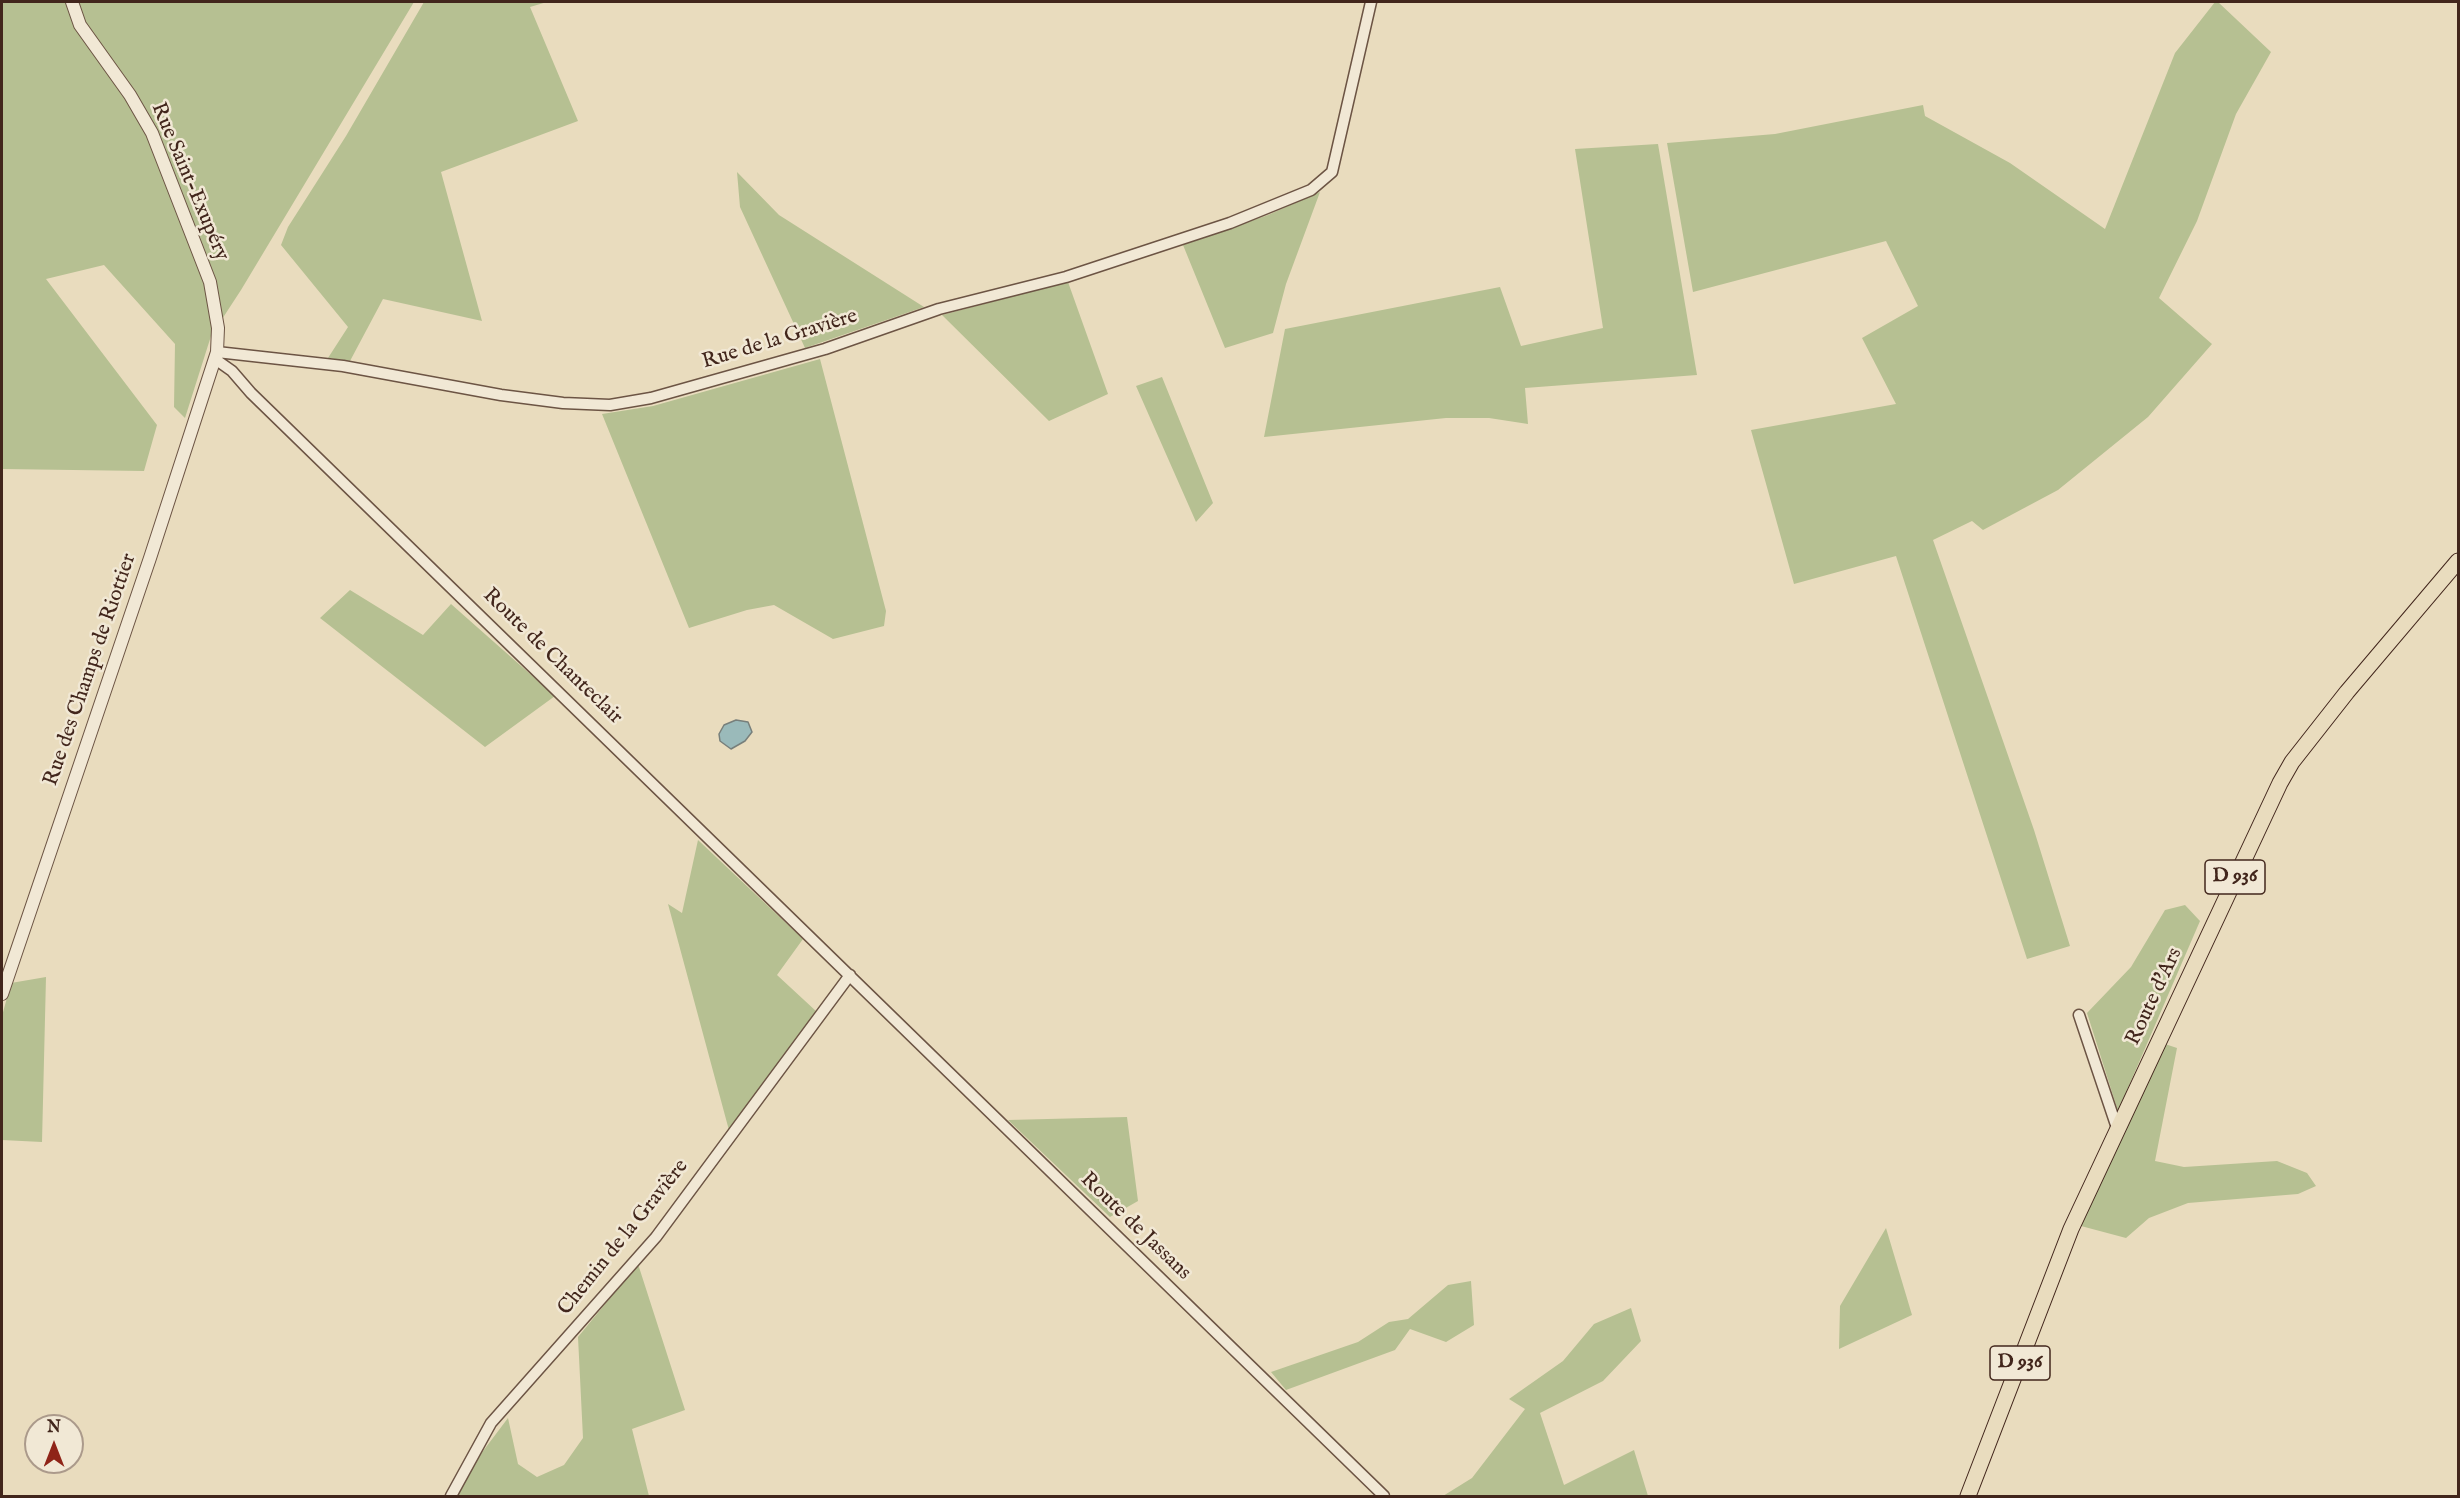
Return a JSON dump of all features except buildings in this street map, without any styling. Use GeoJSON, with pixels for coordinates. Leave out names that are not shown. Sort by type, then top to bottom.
{"type":"FeatureCollection","features":[{"type":"Feature","properties":{"kind":"main road","name":"Route d'Ars"},"geometry":{"type":"LineString","coordinates":[[1968,1497],[2071,1229],[2280,783],[2292,762],[2347,692],[2458,561]]}},
{"type":"Feature","properties":{"kind":"street","name":"Rue Saint-Exupéry"},"geometry":{"type":"LineString","coordinates":[[72,2],[80,25],[130,95],[152,133],[210,282],[218,328],[216,355]]}},
{"type":"Feature","properties":{"kind":"street","name":"Rue de la Gravière"},"geometry":{"type":"LineString","coordinates":[[216,355],[343,366],[501,395],[563,403],[610,405],[651,398],[825,349],[939,309],[1066,277],[1230,223],[1311,190],[1332,172],[1371,2]]}},
{"type":"Feature","properties":{"kind":"street","name":"Route de Chanteclair"},"geometry":{"type":"LineString","coordinates":[[216,355],[259,401],[859,985]]}},
{"type":"Feature","properties":{"kind":"street","name":"Rue des Champs de Riottier"},"geometry":{"type":"LineString","coordinates":[[2,994],[216,355]]}},
{"type":"Feature","properties":{"kind":"street","name":"Chemin de la Gravière"},"geometry":{"type":"LineString","coordinates":[[450,1497],[491,1423],[656,1237],[850,975]]}},
{"type":"Feature","properties":{"kind":"street","name":"Route de Jassans"},"geometry":{"type":"LineString","coordinates":[[859,985],[1384,1497]]}},
{"type":"Feature","properties":{"kind":"street"},"geometry":{"type":"LineString","coordinates":[[2079,1015],[2117,1128]]}},
{"type":"Feature","properties":{"kind":"green space"},"geometry":{"type":"Polygon","coordinates":[[[2,2],[414,2],[211,336],[185,418],[174,407],[175,344],[104,265],[46,279],[157,425],[144,471],[2,469],[2,2]]]}},
{"type":"Feature","properties":{"kind":"green space"},"geometry":{"type":"Polygon","coordinates":[[[424,2],[547,2],[530,7],[578,121],[441,172],[482,321],[383,299],[350,361],[328,358],[348,327],[281,245],[288,227],[346,136],[424,2]]]}},
{"type":"Feature","properties":{"kind":"green space"},"geometry":{"type":"Polygon","coordinates":[[[2215,2],[2218,2],[2271,52],[2236,114],[2197,221],[2159,298],[2212,344],[2148,417],[2058,490],[1983,530],[1972,521],[1933,540],[2034,830],[2070,946],[2027,959],[1896,556],[1794,584],[1751,430],[1896,404],[1862,338],[1918,306],[1886,241],[1693,292],[1667,143],[1775,134],[1923,105],[1925,116],[2010,163],[2105,229],[2175,53],[2215,2]]]}},
{"type":"Feature","properties":{"kind":"green space"},"geometry":{"type":"Polygon","coordinates":[[[1658,144],[1697,375],[1525,388],[1528,424],[1489,418],[1446,418],[1264,437],[1285,329],[1500,287],[1521,346],[1603,328],[1575,149],[1658,144]]]}},
{"type":"Feature","properties":{"kind":"green space"},"geometry":{"type":"Polygon","coordinates":[[[737,172],[779,215],[924,307],[805,348],[740,207],[737,172]]]}},
{"type":"Feature","properties":{"kind":"green space"},"geometry":{"type":"Polygon","coordinates":[[[1320,192],[1286,284],[1273,333],[1225,348],[1183,245],[1268,215],[1320,192]]]}},
{"type":"Feature","properties":{"kind":"green space"},"geometry":{"type":"Polygon","coordinates":[[[1068,282],[1108,394],[1049,421],[942,315],[1068,282]]]}},
{"type":"Feature","properties":{"kind":"green space"},"geometry":{"type":"Polygon","coordinates":[[[820,359],[886,611],[884,626],[833,639],[774,605],[747,610],[689,628],[602,414],[653,406],[820,359]]]}},
{"type":"Feature","properties":{"kind":"green space"},"geometry":{"type":"Polygon","coordinates":[[[1162,377],[1213,503],[1196,522],[1136,386],[1162,377]]]}},
{"type":"Feature","properties":{"kind":"green space"},"geometry":{"type":"Polygon","coordinates":[[[350,590],[423,635],[451,604],[555,696],[485,747],[320,618],[350,590]]]}},
{"type":"Feature","properties":{"kind":"green space"},"geometry":{"type":"Polygon","coordinates":[[[698,840],[803,939],[777,975],[817,1012],[730,1134],[668,904],[682,913],[698,840]]]}},
{"type":"Feature","properties":{"kind":"green space"},"geometry":{"type":"Polygon","coordinates":[[[2185,905],[2200,921],[2118,1111],[2087,1013],[2131,967],[2165,910],[2185,905]]]}},
{"type":"Feature","properties":{"kind":"green space"},"geometry":{"type":"Polygon","coordinates":[[[46,977],[42,1142],[2,1140],[2,1016],[11,983],[46,977]]]}},
{"type":"Feature","properties":{"kind":"green space"},"geometry":{"type":"Polygon","coordinates":[[[2165,1044],[2177,1048],[2155,1161],[2184,1167],[2277,1161],[2307,1173],[2316,1186],[2298,1194],[2188,1203],[2149,1218],[2126,1238],[2081,1226],[2165,1044]]]}},
{"type":"Feature","properties":{"kind":"green space"},"geometry":{"type":"Polygon","coordinates":[[[1127,1117],[1138,1201],[1110,1217],[1008,1120],[1127,1117]]]}},
{"type":"Feature","properties":{"kind":"green space"},"geometry":{"type":"Polygon","coordinates":[[[1886,1228],[1912,1315],[1839,1349],[1840,1306],[1886,1228]]]}},
{"type":"Feature","properties":{"kind":"green space"},"geometry":{"type":"Polygon","coordinates":[[[638,1264],[685,1410],[632,1429],[649,1496],[457,1496],[471,1467],[508,1418],[518,1464],[537,1477],[564,1465],[583,1438],[578,1337],[638,1264]]]}},
{"type":"Feature","properties":{"kind":"green space"},"geometry":{"type":"Polygon","coordinates":[[[1471,1281],[1474,1325],[1446,1342],[1410,1329],[1395,1350],[1286,1390],[1271,1372],[1358,1342],[1389,1322],[1408,1319],[1448,1285],[1471,1281]]]}},
{"type":"Feature","properties":{"kind":"green space"},"geometry":{"type":"Polygon","coordinates":[[[1631,1308],[1641,1341],[1603,1381],[1540,1413],[1564,1485],[1634,1450],[1648,1496],[1443,1496],[1472,1478],[1525,1409],[1509,1399],[1563,1361],[1594,1324],[1631,1308]]]}},
{"type":"Feature","properties":{"kind":"water"},"geometry":{"type":"Polygon","coordinates":[[[736,720],[748,722],[752,732],[745,741],[731,749],[720,741],[719,734],[724,725],[736,720]]]}}]}
